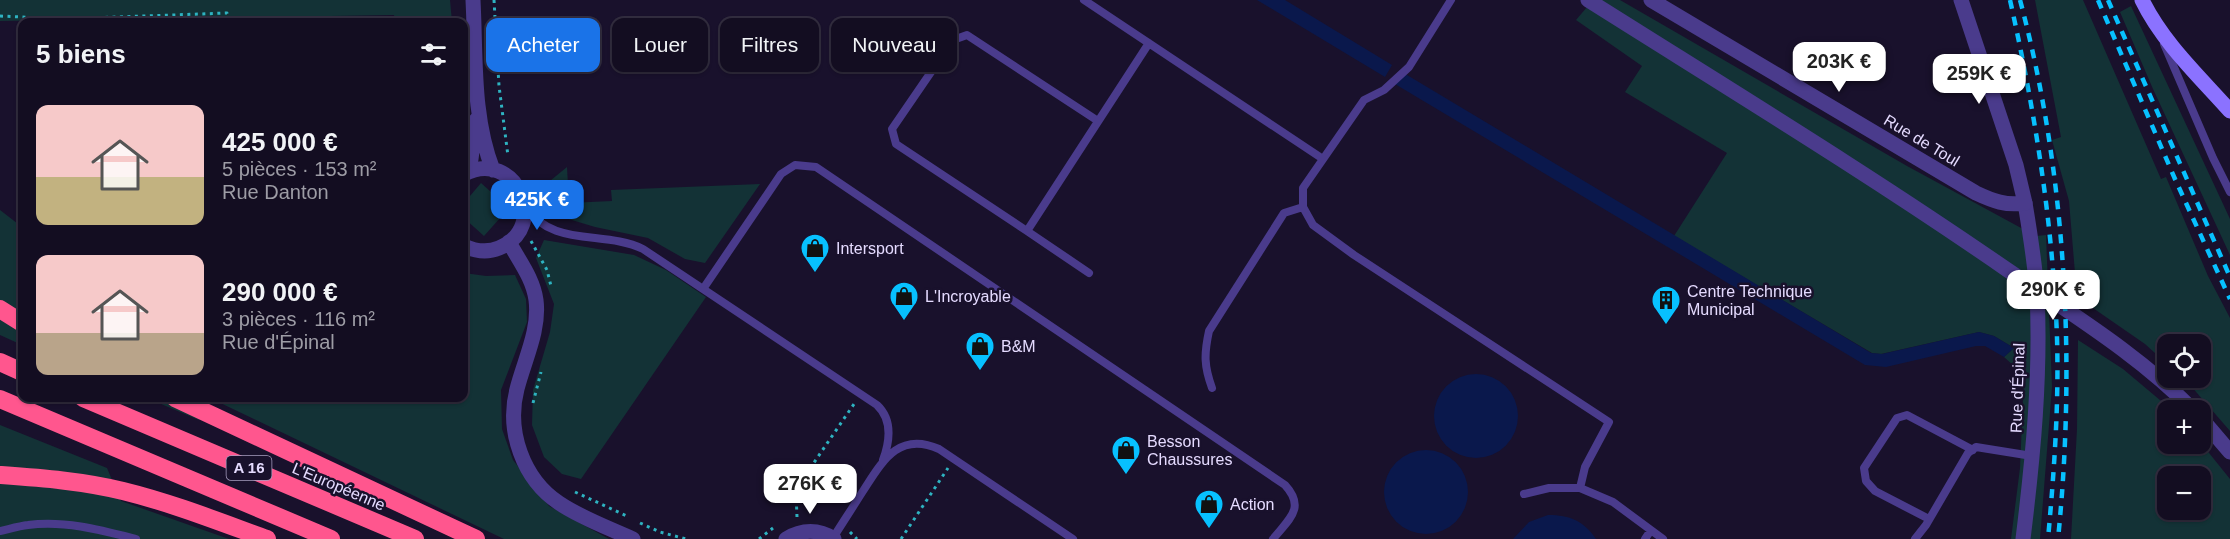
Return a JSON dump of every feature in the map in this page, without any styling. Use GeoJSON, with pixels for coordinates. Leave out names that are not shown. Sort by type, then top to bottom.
{"type":"FeatureCollection","features":[{"type":"Feature","properties":{"kind":"highway"},"geometry":{"type":"LineString","coordinates":[[0,309],[18,320]]}},
{"type":"Feature","properties":{"kind":"highway"},"geometry":{"type":"LineString","coordinates":[[0,362],[18,370]]}},
{"type":"Feature","properties":{"kind":"highway","name":"A 16"},"geometry":{"type":"LineString","coordinates":[[0,399],[331,539]]}},
{"type":"Feature","properties":{"kind":"highway","name":"L'Européenne"},"geometry":{"type":"LineString","coordinates":[[92,402],[415,539]]}},
{"type":"Feature","properties":{"kind":"highway"},"geometry":{"type":"LineString","coordinates":[[184,402],[476,539]]}},
{"type":"Feature","properties":{"kind":"highway"},"geometry":{"type":"LineString","coordinates":[[0,475],[70,481],[122,491],[187,510],[267,539]]}},
{"type":"Feature","properties":{"kind":"main road"},"geometry":{"type":"LineString","coordinates":[[2142,0],[2157,27],[2230,111]]}},
{"type":"Feature","properties":{"kind":"street"},"geometry":{"type":"LineString","coordinates":[[473,0],[478,107],[486,151],[493,170]]}},
{"type":"Feature","properties":{"kind":"street"},"geometry":{"type":"LineString","coordinates":[[1588,0],[1887,188],[2114,342],[2183,400]]}},
{"type":"Feature","properties":{"kind":"street","name":"Rue de Toul"},"geometry":{"type":"LineString","coordinates":[[1651,0],[1976,193],[2001,203],[2013,205],[2025,203]]}},
{"type":"Feature","properties":{"kind":"street","name":"Rue d'Épinal"},"geometry":{"type":"LineString","coordinates":[[1961,0],[2016,165],[2025,203],[2034,268],[2038,365],[2032,456],[2023,539]]}},
{"type":"Feature","properties":{"kind":"street"},"geometry":{"type":"LineString","coordinates":[[468,165],[471,159],[478,107]]}},
{"type":"Feature","properties":{"kind":"street"},"geometry":{"type":"LineString","coordinates":[[468,173],[479,169],[493,170],[504,175],[521,193],[524,204],[523,223],[509,242],[496,249],[483,251],[468,247]]}},
{"type":"Feature","properties":{"kind":"street"},"geometry":{"type":"LineString","coordinates":[[509,242],[526,270],[536,300],[536,321],[515,399],[515,431],[521,454],[534,478],[557,502],[633,539]]}},
{"type":"Feature","properties":{"kind":"street"},"geometry":{"type":"LineString","coordinates":[[2211,430],[2230,453]]}},
{"type":"Feature","properties":{"kind":"street"},"geometry":{"type":"LineString","coordinates":[[786,539],[799,532],[811,531],[822,533],[833,539]]}},
{"type":"Feature","properties":{"kind":"lane"},"geometry":{"type":"LineString","coordinates":[[1084,0],[1323,159]]}},
{"type":"Feature","properties":{"kind":"lane"},"geometry":{"type":"LineString","coordinates":[[1451,0],[1403,72],[1384,90],[1364,100],[1304,188],[1303,207],[1313,225],[1354,255],[1609,422],[1584,467],[1580,488]]}},
{"type":"Feature","properties":{"kind":"lane"},"geometry":{"type":"LineString","coordinates":[[2157,27],[2230,192]]}},
{"type":"Feature","properties":{"kind":"lane"},"geometry":{"type":"LineString","coordinates":[[1089,273],[896,144],[892,129],[953,40],[967,35],[1098,121]]}},
{"type":"Feature","properties":{"kind":"lane"},"geometry":{"type":"LineString","coordinates":[[1027,231],[1149,43]]}},
{"type":"Feature","properties":{"kind":"lane"},"geometry":{"type":"LineString","coordinates":[[703,289],[785,170],[801,164],[816,167],[1285,484],[1294,496],[1296,508],[1273,539]]}},
{"type":"Feature","properties":{"kind":"lane"},"geometry":{"type":"LineString","coordinates":[[524,204],[533,217],[550,229],[567,235],[635,245],[882,410],[888,422],[888,439],[883,460],[833,539]]}},
{"type":"Feature","properties":{"kind":"lane"},"geometry":{"type":"LineString","coordinates":[[1212,388],[1205,368],[1205,348],[1209,331],[1284,213],[1303,207]]}},
{"type":"Feature","properties":{"kind":"lane"},"geometry":{"type":"LineString","coordinates":[[1929,519],[1875,491],[1866,481],[1864,468],[1897,418],[1906,416],[1973,450]]}},
{"type":"Feature","properties":{"kind":"lane"},"geometry":{"type":"LineString","coordinates":[[883,460],[902,447],[918,444],[932,446],[1073,539]]}},
{"type":"Feature","properties":{"kind":"lane"},"geometry":{"type":"LineString","coordinates":[[1916,539],[1968,453],[1976,447],[2032,456]]}},
{"type":"Feature","properties":{"kind":"lane"},"geometry":{"type":"LineString","coordinates":[[1524,494],[1549,488],[1580,488],[1613,502],[1663,539]]}},
{"type":"Feature","properties":{"kind":"lane"},"geometry":{"type":"LineString","coordinates":[[0,531],[28,525],[61,525],[93,528],[136,539]]}},
{"type":"Feature","properties":{"kind":"lane"},"geometry":{"type":"LineString","coordinates":[[1645,539],[1651,530]]}},
{"type":"Feature","properties":{"kind":"path"},"geometry":{"type":"LineString","coordinates":[[494,0],[499,86],[508,156]]}},
{"type":"Feature","properties":{"kind":"path"},"geometry":{"type":"LineString","coordinates":[[90,18],[227,13],[229,18]]}},
{"type":"Feature","properties":{"kind":"path"},"geometry":{"type":"LineString","coordinates":[[0,16],[42,18]]}},
{"type":"Feature","properties":{"kind":"path"},"geometry":{"type":"LineString","coordinates":[[531,241],[547,270],[552,290]]}},
{"type":"Feature","properties":{"kind":"path"},"geometry":{"type":"LineString","coordinates":[[531,412],[542,367]]}},
{"type":"Feature","properties":{"kind":"path"},"geometry":{"type":"LineString","coordinates":[[797,516],[798,486],[860,394]]}},
{"type":"Feature","properties":{"kind":"path"},"geometry":{"type":"LineString","coordinates":[[901,539],[954,459]]}},
{"type":"Feature","properties":{"kind":"path"},"geometry":{"type":"LineString","coordinates":[[569,489],[630,518]]}},
{"type":"Feature","properties":{"kind":"path"},"geometry":{"type":"LineString","coordinates":[[640,523],[660,532],[686,539]]}},
{"type":"Feature","properties":{"kind":"green space"},"geometry":{"type":"Polygon","coordinates":[[[0,0],[450,0],[452,18],[394,18],[394,15],[18,18],[18,21],[0,21],[0,0]]]}},
{"type":"Feature","properties":{"kind":"green space"},"geometry":{"type":"Polygon","coordinates":[[[1593,0],[1620,0],[1907,166],[2036,236],[2046,235],[2052,387],[2040,539],[2011,539],[2020,468],[2024,375],[2004,357],[2014,348],[1994,336],[1979,332],[1881,354],[1872,353],[1674,236],[1727,153],[1625,92],[1642,66],[1576,20],[1593,0]]]}},
{"type":"Feature","properties":{"kind":"green space"},"geometry":{"type":"Polygon","coordinates":[[[2035,0],[2083,0],[2161,179],[2166,177],[2208,276],[2230,318],[2230,431],[2211,409],[2211,400],[2203,400],[2193,388],[2211,388],[2211,334],[2157,334],[2157,355],[2145,344],[2077,297],[2069,201],[2052,140],[2061,137],[2035,0]]]}},
{"type":"Feature","properties":{"kind":"green space"},"geometry":{"type":"Polygon","coordinates":[[[2131,6],[2230,219],[2230,255],[2120,12],[2131,6]]]}},
{"type":"Feature","properties":{"kind":"green space"},"geometry":{"type":"Polygon","coordinates":[[[567,167],[569,203],[612,201],[611,190],[760,184],[705,263],[685,259],[648,238],[595,227],[552,214],[545,185],[567,167]]]}},
{"type":"Feature","properties":{"kind":"green space"},"geometry":{"type":"Polygon","coordinates":[[[481,183],[509,208],[484,236],[468,222],[468,198],[481,183]]]}},
{"type":"Feature","properties":{"kind":"green space"},"geometry":{"type":"Polygon","coordinates":[[[0,210],[18,224],[18,343],[0,335],[0,210]]]}},
{"type":"Feature","properties":{"kind":"green space"},"geometry":{"type":"Polygon","coordinates":[[[544,240],[634,255],[666,270],[706,297],[581,479],[562,474],[544,457],[532,425],[533,390],[550,332],[554,304],[536,258],[544,240]]]}},
{"type":"Feature","properties":{"kind":"green space"},"geometry":{"type":"Polygon","coordinates":[[[468,274],[486,276],[515,275],[526,299],[527,322],[501,390],[502,429],[513,460],[549,506],[609,539],[504,539],[218,402],[468,402],[468,274]]]}},
{"type":"Feature","properties":{"kind":"green space"},"geometry":{"type":"Polygon","coordinates":[[[2078,340],[2123,369],[2160,400],[2157,400],[2157,454],[2210,454],[2230,479],[2230,539],[2071,539],[2077,429],[2078,340]]]}},
{"type":"Feature","properties":{"kind":"green space"},"geometry":{"type":"Polygon","coordinates":[[[156,402],[208,402],[199,420],[156,402]]]}},
{"type":"Feature","properties":{"kind":"green space"},"geometry":{"type":"Polygon","coordinates":[[[0,425],[107,468],[121,501],[229,539],[0,539],[0,425]]]}},
{"type":"Feature","properties":{"kind":"shaded area"},"geometry":{"type":"Polygon","coordinates":[[[1257,0],[1285,0],[1392,65],[1385,77],[1257,0]]]}},
{"type":"Feature","properties":{"kind":"shaded area"},"geometry":{"type":"Polygon","coordinates":[[[1402,72],[1871,353],[1882,354],[1979,332],[1994,336],[2014,348],[2004,357],[1985,346],[1976,346],[1886,367],[1865,365],[1395,84],[1402,72]]]}},
{"type":"Feature","properties":{"kind":"shaded area"},"geometry":{"type":"Polygon","coordinates":[[[1468,374],[1484,374],[1500,381],[1511,392],[1518,408],[1515,432],[1506,446],[1484,458],[1468,458],[1452,451],[1441,440],[1434,424],[1434,408],[1441,392],[1452,381],[1468,374]]]}},
{"type":"Feature","properties":{"kind":"shaded area"},"geometry":{"type":"Polygon","coordinates":[[[1418,450],[1434,450],[1450,457],[1461,468],[1468,484],[1465,508],[1456,522],[1434,534],[1418,534],[1402,527],[1391,516],[1384,500],[1384,484],[1391,468],[1402,457],[1418,450]]]}},
{"type":"Feature","properties":{"kind":"shaded area"},"geometry":{"type":"Polygon","coordinates":[[[1548,515],[1576,520],[1596,539],[1513,539],[1529,522],[1548,515]]]}},
{"type":"Feature","properties":{"kind":"railway"},"geometry":{"type":"LineString","coordinates":[[2010,0],[2035,126],[2047,210],[2055,295],[2057,414],[2048,539]]}},
{"type":"Feature","properties":{"kind":"railway"},"geometry":{"type":"LineString","coordinates":[[2020,0],[2036,65],[2048,132],[2063,268],[2066,404],[2058,539]]}},
{"type":"Feature","properties":{"kind":"railway"},"geometry":{"type":"LineString","coordinates":[[2098,0],[2175,179],[2230,299]]}},
{"type":"Feature","properties":{"kind":"railway"},"geometry":{"type":"LineString","coordinates":[[2108,0],[2230,277]]}},
{"type":"Feature","properties":{"kind":"place","name":"Intersport"},"geometry":{"type":"Point","coordinates":[815,274]}},
{"type":"Feature","properties":{"kind":"place","name":"L'Incroyable"},"geometry":{"type":"Point","coordinates":[904,322]}},
{"type":"Feature","properties":{"kind":"place","name":"Centre Technique Municipal"},"geometry":{"type":"Point","coordinates":[1666,326]}},
{"type":"Feature","properties":{"kind":"place","name":"B&M"},"geometry":{"type":"Point","coordinates":[980,372]}},
{"type":"Feature","properties":{"kind":"place","name":"Besson Chaussures"},"geometry":{"type":"Point","coordinates":[1126,476]}},
{"type":"Feature","properties":{"kind":"place","name":"Action"},"geometry":{"type":"Point","coordinates":[1209,530]}}]}
